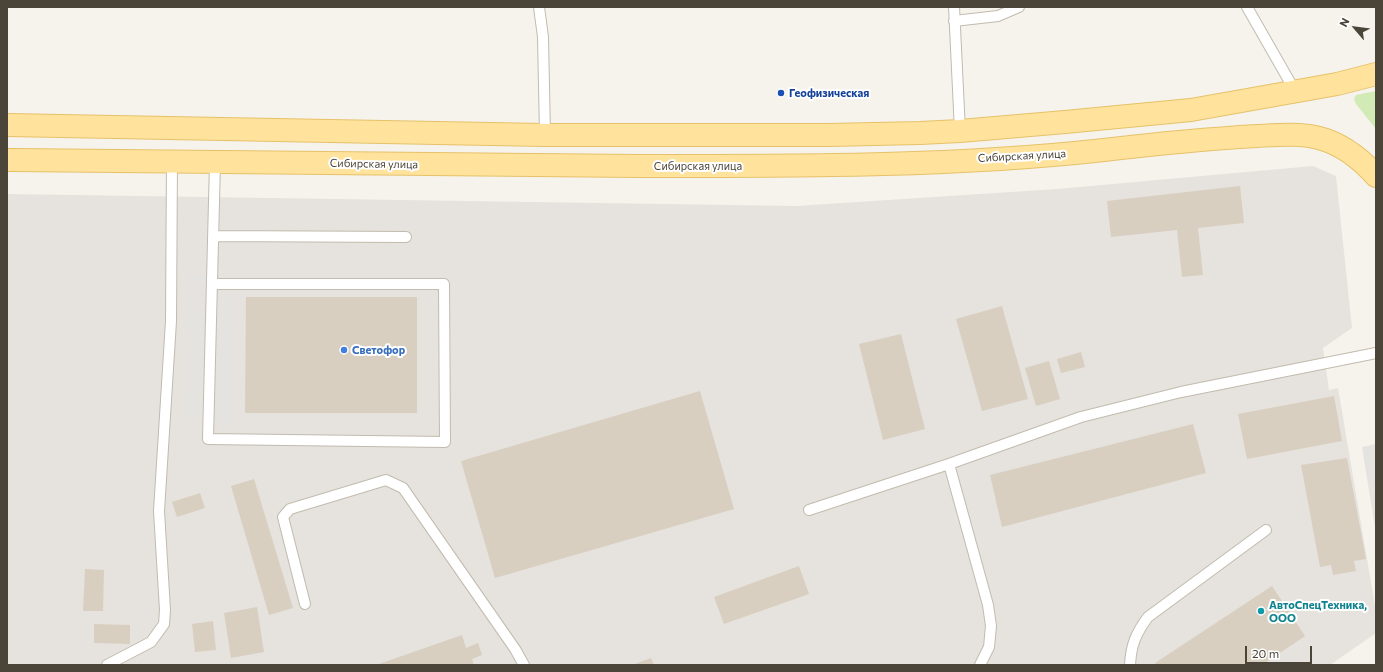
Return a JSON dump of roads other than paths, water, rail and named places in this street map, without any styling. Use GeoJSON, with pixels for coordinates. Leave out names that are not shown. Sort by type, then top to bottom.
{"type":"FeatureCollection","features":[{"type":"Feature","properties":{"kind":"main road"},"geometry":{"type":"LineString","coordinates":[[7,125],[545,134],[828,135],[960,131],[1190,110],[1337,84],[1376,74]]}},
{"type":"Feature","properties":{"kind":"main road","name":"Сибирская улица"},"geometry":{"type":"LineString","coordinates":[[7,160],[552,166],[832,166],[1064,154],[1196,140],[1304,135],[1333,143],[1348,150],[1363,162],[1376,176]]}},
{"type":"Feature","properties":{"kind":"lane"},"geometry":{"type":"LineString","coordinates":[[539,7],[543,37],[545,134]]}},
{"type":"Feature","properties":{"kind":"lane"},"geometry":{"type":"LineString","coordinates":[[954,7],[960,131]]}},
{"type":"Feature","properties":{"kind":"lane"},"geometry":{"type":"LineString","coordinates":[[954,21],[998,16],[1019,7]]}},
{"type":"Feature","properties":{"kind":"lane"},"geometry":{"type":"LineString","coordinates":[[1247,7],[1295,91]]}},
{"type":"Feature","properties":{"kind":"lane"},"geometry":{"type":"LineString","coordinates":[[107,665],[150,642],[164,624],[165,610],[159,511],[171,321],[172,162]]}},
{"type":"Feature","properties":{"kind":"lane"},"geometry":{"type":"LineString","coordinates":[[212,284],[444,284],[445,442],[208,439],[215,162]]}},
{"type":"Feature","properties":{"kind":"lane"},"geometry":{"type":"LineString","coordinates":[[213,236],[406,237]]}},
{"type":"Feature","properties":{"kind":"lane"},"geometry":{"type":"LineString","coordinates":[[809,510],[949,464],[1081,417],[1182,392],[1376,353]]}},
{"type":"Feature","properties":{"kind":"lane"},"geometry":{"type":"LineString","coordinates":[[949,464],[988,605],[991,626],[989,647],[980,665]]}},
{"type":"Feature","properties":{"kind":"lane"},"geometry":{"type":"LineString","coordinates":[[305,604],[283,517],[290,509],[386,480],[404,488],[515,649],[524,665]]}},
{"type":"Feature","properties":{"kind":"lane"},"geometry":{"type":"LineString","coordinates":[[1130,665],[1130,652],[1137,631],[1148,617],[1266,530]]}},
{"type":"Feature","properties":{"kind":"place","name":"Геофизическая"},"geometry":{"type":"Point","coordinates":[781,93]}},
{"type":"Feature","properties":{"kind":"place","name":"Светофор"},"geometry":{"type":"Point","coordinates":[344,350]}},
{"type":"Feature","properties":{"kind":"place","name":"АвтоСпецТехника, ООО"},"geometry":{"type":"Point","coordinates":[1261,611]}}]}
